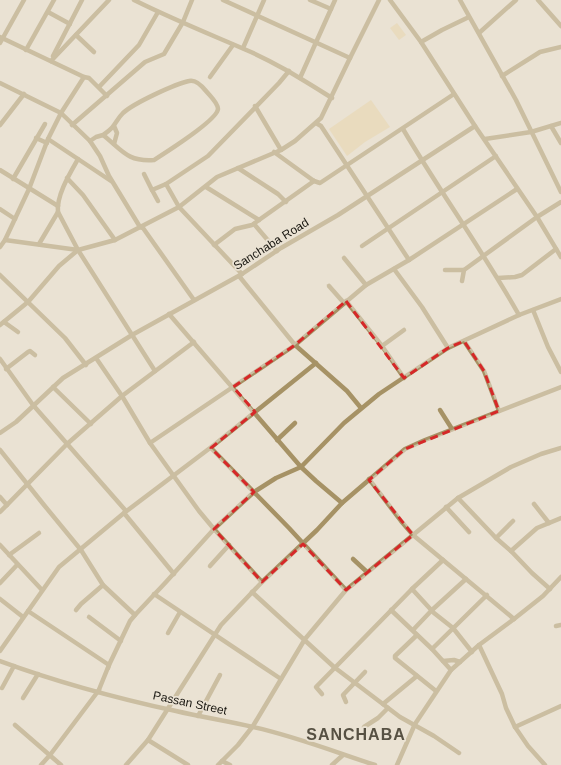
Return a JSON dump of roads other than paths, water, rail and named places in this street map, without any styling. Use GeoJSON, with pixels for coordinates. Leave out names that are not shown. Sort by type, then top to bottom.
{"type":"FeatureCollection","features":[{"type":"Feature","properties":{"kind":"street"},"geometry":{"type":"LineString","coordinates":[[24,0],[1,39],[89,78],[107,96]]}},
{"type":"Feature","properties":{"kind":"street"},"geometry":{"type":"LineString","coordinates":[[26,50],[54,0]]}},
{"type":"Feature","properties":{"kind":"street"},"geometry":{"type":"LineString","coordinates":[[51,61],[82,0]]}},
{"type":"Feature","properties":{"kind":"street"},"geometry":{"type":"LineString","coordinates":[[51,61],[109,0]]}},
{"type":"Feature","properties":{"kind":"street"},"geometry":{"type":"LineString","coordinates":[[134,0],[158,12],[243,48],[288,71],[332,98]]}},
{"type":"Feature","properties":{"kind":"street"},"geometry":{"type":"LineString","coordinates":[[72,125],[145,62],[164,54],[183,22],[192,0]]}},
{"type":"Feature","properties":{"kind":"street"},"geometry":{"type":"LineString","coordinates":[[223,0],[350,58]]}},
{"type":"Feature","properties":{"kind":"street"},"geometry":{"type":"LineString","coordinates":[[243,48],[264,0]]}},
{"type":"Feature","properties":{"kind":"street"},"geometry":{"type":"LineString","coordinates":[[310,0],[331,9]]}},
{"type":"Feature","properties":{"kind":"street"},"geometry":{"type":"LineString","coordinates":[[300,78],[335,0]]}},
{"type":"Feature","properties":{"kind":"street"},"geometry":{"type":"LineString","coordinates":[[5,240],[78,250],[115,240],[179,207],[217,177],[281,150],[295,141],[321,118],[379,0]]}},
{"type":"Feature","properties":{"kind":"street"},"geometry":{"type":"LineString","coordinates":[[390,0],[421,42],[475,126],[537,217],[561,257]]}},
{"type":"Feature","properties":{"kind":"street"},"geometry":{"type":"LineString","coordinates":[[460,0],[559,184],[561,192]]}},
{"type":"Feature","properties":{"kind":"street"},"geometry":{"type":"LineString","coordinates":[[479,33],[516,0]]}},
{"type":"Feature","properties":{"kind":"street"},"geometry":{"type":"LineString","coordinates":[[538,0],[561,26]]}},
{"type":"Feature","properties":{"kind":"street"},"geometry":{"type":"LineString","coordinates":[[48,12],[70,24]]}},
{"type":"Feature","properties":{"kind":"street"},"geometry":{"type":"LineString","coordinates":[[99,87],[139,45],[158,12]]}},
{"type":"Feature","properties":{"kind":"street"},"geometry":{"type":"LineString","coordinates":[[421,42],[469,17]]}},
{"type":"Feature","properties":{"kind":"street"},"geometry":{"type":"LineString","coordinates":[[76,35],[94,52]]}},
{"type":"Feature","properties":{"kind":"street"},"geometry":{"type":"LineString","coordinates":[[210,77],[233,45]]}},
{"type":"Feature","properties":{"kind":"street"},"geometry":{"type":"LineString","coordinates":[[502,76],[540,52],[561,47]]}},
{"type":"Feature","properties":{"kind":"street"},"geometry":{"type":"LineString","coordinates":[[152,190],[166,184],[208,156],[279,83],[288,71]]}},
{"type":"Feature","properties":{"kind":"street"},"geometry":{"type":"LineString","coordinates":[[0,247],[5,240],[29,189],[60,113],[84,77]]}},
{"type":"Feature","properties":{"kind":"street"},"geometry":{"type":"LineString","coordinates":[[90,141],[103,135],[131,108],[163,91],[190,80],[202,86],[218,108],[216,114],[201,127],[154,160],[144,161],[128,157],[103,135]]}},
{"type":"Feature","properties":{"kind":"street"},"geometry":{"type":"LineString","coordinates":[[1,86],[24,94],[60,113],[90,141],[100,156],[112,182],[140,227],[143,228],[159,249],[194,300]]}},
{"type":"Feature","properties":{"kind":"street"},"geometry":{"type":"LineString","coordinates":[[0,125],[24,94]]}},
{"type":"Feature","properties":{"kind":"street"},"geometry":{"type":"LineString","coordinates":[[274,152],[314,181],[320,182],[403,129],[454,94]]}},
{"type":"Feature","properties":{"kind":"street"},"geometry":{"type":"LineString","coordinates":[[255,106],[281,150]]}},
{"type":"Feature","properties":{"kind":"street"},"geometry":{"type":"LineString","coordinates":[[316,123],[321,126],[409,260]]}},
{"type":"Feature","properties":{"kind":"street"},"geometry":{"type":"LineString","coordinates":[[485,140],[531,132],[561,123]]}},
{"type":"Feature","properties":{"kind":"street"},"geometry":{"type":"LineString","coordinates":[[13,179],[44,124]]}},
{"type":"Feature","properties":{"kind":"street"},"geometry":{"type":"LineString","coordinates":[[114,126],[117,133],[114,144]]}},
{"type":"Feature","properties":{"kind":"street","name":"Sanchaba Road"},"geometry":{"type":"LineString","coordinates":[[0,433],[16,422],[63,378],[132,335],[240,275],[338,215],[475,126]]}},
{"type":"Feature","properties":{"kind":"street"},"geometry":{"type":"LineString","coordinates":[[551,126],[561,143]]}},
{"type":"Feature","properties":{"kind":"street"},"geometry":{"type":"LineString","coordinates":[[403,129],[421,161],[482,256],[498,278],[518,315]]}},
{"type":"Feature","properties":{"kind":"street"},"geometry":{"type":"LineString","coordinates":[[36,138],[48,141],[112,182]]}},
{"type":"Feature","properties":{"kind":"street"},"geometry":{"type":"LineString","coordinates":[[362,246],[496,156]]}},
{"type":"Feature","properties":{"kind":"street"},"geometry":{"type":"LineString","coordinates":[[78,160],[67,178],[58,206],[58,212],[78,250],[155,371]]}},
{"type":"Feature","properties":{"kind":"street"},"geometry":{"type":"LineString","coordinates":[[238,168],[278,194],[286,202]]}},
{"type":"Feature","properties":{"kind":"street"},"geometry":{"type":"LineString","coordinates":[[0,170],[58,206]]}},
{"type":"Feature","properties":{"kind":"street"},"geometry":{"type":"LineString","coordinates":[[144,174],[158,201]]}},
{"type":"Feature","properties":{"kind":"street"},"geometry":{"type":"LineString","coordinates":[[67,178],[83,194],[115,240]]}},
{"type":"Feature","properties":{"kind":"street"},"geometry":{"type":"LineString","coordinates":[[214,245],[230,232],[254,224],[314,181]]}},
{"type":"Feature","properties":{"kind":"street"},"geometry":{"type":"LineString","coordinates":[[166,184],[179,207],[240,275],[295,345],[347,391],[361,408]]}},
{"type":"Feature","properties":{"kind":"street"},"geometry":{"type":"LineString","coordinates":[[206,187],[259,220]]}},
{"type":"Feature","properties":{"kind":"street"},"geometry":{"type":"LineString","coordinates":[[150,443],[295,345],[366,285],[409,260],[517,189]]}},
{"type":"Feature","properties":{"kind":"street"},"geometry":{"type":"LineString","coordinates":[[444,270],[464,270],[537,217],[561,202]]}},
{"type":"Feature","properties":{"kind":"street"},"geometry":{"type":"LineString","coordinates":[[0,209],[15,219]]}},
{"type":"Feature","properties":{"kind":"street"},"geometry":{"type":"LineString","coordinates":[[39,244],[58,212]]}},
{"type":"Feature","properties":{"kind":"street"},"geometry":{"type":"LineString","coordinates":[[254,224],[277,251]]}},
{"type":"Feature","properties":{"kind":"street"},"geometry":{"type":"LineString","coordinates":[[498,278],[522,275],[556,249]]}},
{"type":"Feature","properties":{"kind":"street"},"geometry":{"type":"LineString","coordinates":[[18,332],[2,323],[28,302],[59,266],[78,250]]}},
{"type":"Feature","properties":{"kind":"street"},"geometry":{"type":"LineString","coordinates":[[344,258],[366,285]]}},
{"type":"Feature","properties":{"kind":"street"},"geometry":{"type":"LineString","coordinates":[[394,269],[422,307],[448,348]]}},
{"type":"Feature","properties":{"kind":"street"},"geometry":{"type":"LineString","coordinates":[[462,280],[464,270]]}},
{"type":"Feature","properties":{"kind":"street"},"geometry":{"type":"LineString","coordinates":[[0,275],[65,338],[86,365]]}},
{"type":"Feature","properties":{"kind":"street"},"geometry":{"type":"LineString","coordinates":[[329,286],[345,302],[382,346],[404,378]]}},
{"type":"Feature","properties":{"kind":"street"},"geometry":{"type":"LineString","coordinates":[[41,765],[98,692],[135,614],[174,574],[214,529],[254,492],[276,478],[301,467],[344,423],[361,408],[379,394],[448,348],[518,315],[561,299]]}},
{"type":"Feature","properties":{"kind":"street"},"geometry":{"type":"LineString","coordinates":[[533,310],[548,347],[561,372]]}},
{"type":"Feature","properties":{"kind":"street"},"geometry":{"type":"LineString","coordinates":[[169,314],[301,467],[342,503]]}},
{"type":"Feature","properties":{"kind":"street"},"geometry":{"type":"LineString","coordinates":[[382,346],[404,330]]}},
{"type":"Feature","properties":{"kind":"street"},"geometry":{"type":"LineString","coordinates":[[464,341],[484,372],[499,411]]}},
{"type":"Feature","properties":{"kind":"street"},"geometry":{"type":"LineString","coordinates":[[0,512],[67,444],[122,396],[194,342]]}},
{"type":"Feature","properties":{"kind":"street"},"geometry":{"type":"LineString","coordinates":[[6,369],[30,351],[35,355]]}},
{"type":"Feature","properties":{"kind":"street"},"geometry":{"type":"LineString","coordinates":[[96,358],[122,396],[150,443],[173,476],[214,529],[262,582]]}},
{"type":"Feature","properties":{"kind":"street"},"geometry":{"type":"LineString","coordinates":[[0,359],[33,405],[125,512],[174,574]]}},
{"type":"Feature","properties":{"kind":"street"},"geometry":{"type":"LineString","coordinates":[[0,651],[59,567],[125,512],[211,448],[316,363]]}},
{"type":"Feature","properties":{"kind":"street"},"geometry":{"type":"LineString","coordinates":[[53,387],[91,424]]}},
{"type":"Feature","properties":{"kind":"street"},"geometry":{"type":"LineString","coordinates":[[126,765],[148,740],[221,625],[252,592],[303,544],[342,503],[369,479],[405,449],[452,429],[561,387]]}},
{"type":"Feature","properties":{"kind":"street"},"geometry":{"type":"LineString","coordinates":[[440,410],[452,429]]}},
{"type":"Feature","properties":{"kind":"street"},"geometry":{"type":"LineString","coordinates":[[277,440],[294,423]]}},
{"type":"Feature","properties":{"kind":"street"},"geometry":{"type":"LineString","coordinates":[[211,448],[346,590]]}},
{"type":"Feature","properties":{"kind":"street"},"geometry":{"type":"LineString","coordinates":[[218,765],[238,745],[253,726],[305,639],[346,590],[458,498],[511,467],[541,454],[561,448]]}},
{"type":"Feature","properties":{"kind":"street"},"geometry":{"type":"LineString","coordinates":[[0,450],[81,550],[103,585],[135,614]]}},
{"type":"Feature","properties":{"kind":"street"},"geometry":{"type":"LineString","coordinates":[[369,479],[400,521],[413,535],[514,619]]}},
{"type":"Feature","properties":{"kind":"street"},"geometry":{"type":"LineString","coordinates":[[0,497],[7,505]]}},
{"type":"Feature","properties":{"kind":"street"},"geometry":{"type":"LineString","coordinates":[[458,498],[496,538],[550,589]]}},
{"type":"Feature","properties":{"kind":"street"},"geometry":{"type":"LineString","coordinates":[[534,504],[549,523]]}},
{"type":"Feature","properties":{"kind":"street"},"geometry":{"type":"LineString","coordinates":[[446,507],[469,532]]}},
{"type":"Feature","properties":{"kind":"street"},"geometry":{"type":"LineString","coordinates":[[511,551],[538,528],[561,518]]}},
{"type":"Feature","properties":{"kind":"street"},"geometry":{"type":"LineString","coordinates":[[496,538],[513,521]]}},
{"type":"Feature","properties":{"kind":"street"},"geometry":{"type":"LineString","coordinates":[[9,555],[39,533]]}},
{"type":"Feature","properties":{"kind":"street"},"geometry":{"type":"LineString","coordinates":[[0,545],[42,590]]}},
{"type":"Feature","properties":{"kind":"street"},"geometry":{"type":"LineString","coordinates":[[210,566],[229,545]]}},
{"type":"Feature","properties":{"kind":"street"},"geometry":{"type":"LineString","coordinates":[[353,559],[367,572]]}},
{"type":"Feature","properties":{"kind":"street"},"geometry":{"type":"LineString","coordinates":[[322,694],[316,687],[334,667],[443,560]]}},
{"type":"Feature","properties":{"kind":"street"},"geometry":{"type":"LineString","coordinates":[[0,583],[17,564]]}},
{"type":"Feature","properties":{"kind":"street"},"geometry":{"type":"LineString","coordinates":[[397,765],[415,724],[451,670],[479,645],[514,619],[550,589],[561,577]]}},
{"type":"Feature","properties":{"kind":"street"},"geometry":{"type":"LineString","coordinates":[[413,630],[432,610],[466,579]]}},
{"type":"Feature","properties":{"kind":"street"},"geometry":{"type":"LineString","coordinates":[[76,610],[103,585]]}},
{"type":"Feature","properties":{"kind":"street"},"geometry":{"type":"LineString","coordinates":[[412,589],[432,610],[453,628],[472,652]]}},
{"type":"Feature","properties":{"kind":"street"},"geometry":{"type":"LineString","coordinates":[[252,592],[334,667],[400,717],[415,724],[460,753]]}},
{"type":"Feature","properties":{"kind":"street"},"geometry":{"type":"LineString","coordinates":[[154,594],[281,679]]}},
{"type":"Feature","properties":{"kind":"street"},"geometry":{"type":"LineString","coordinates":[[432,649],[487,596]]}},
{"type":"Feature","properties":{"kind":"street"},"geometry":{"type":"LineString","coordinates":[[0,599],[23,617]]}},
{"type":"Feature","properties":{"kind":"street"},"geometry":{"type":"LineString","coordinates":[[391,610],[413,630],[451,670]]}},
{"type":"Feature","properties":{"kind":"street"},"geometry":{"type":"LineString","coordinates":[[28,611],[109,665],[101,685]]}},
{"type":"Feature","properties":{"kind":"street"},"geometry":{"type":"LineString","coordinates":[[168,633],[180,612]]}},
{"type":"Feature","properties":{"kind":"street"},"geometry":{"type":"LineString","coordinates":[[89,617],[121,641]]}},
{"type":"Feature","properties":{"kind":"street"},"geometry":{"type":"LineString","coordinates":[[417,635],[395,656],[395,658],[436,691]]}},
{"type":"Feature","properties":{"kind":"street"},"geometry":{"type":"LineString","coordinates":[[479,645],[502,694],[514,727],[543,765]]}},
{"type":"Feature","properties":{"kind":"street"},"geometry":{"type":"LineString","coordinates":[[442,661],[454,660],[460,662]]}},
{"type":"Feature","properties":{"kind":"street","name":"Passan Street"},"geometry":{"type":"LineString","coordinates":[[0,661],[98,692],[168,710],[253,726],[305,741],[374,765]]}},
{"type":"Feature","properties":{"kind":"street"},"geometry":{"type":"LineString","coordinates":[[2,688],[14,666]]}},
{"type":"Feature","properties":{"kind":"street"},"geometry":{"type":"LineString","coordinates":[[346,702],[343,695],[365,672]]}},
{"type":"Feature","properties":{"kind":"street"},"geometry":{"type":"LineString","coordinates":[[23,698],[38,674]]}},
{"type":"Feature","properties":{"kind":"street"},"geometry":{"type":"LineString","coordinates":[[198,716],[220,675]]}},
{"type":"Feature","properties":{"kind":"street"},"geometry":{"type":"LineString","coordinates":[[383,704],[417,676]]}},
{"type":"Feature","properties":{"kind":"street"},"geometry":{"type":"LineString","coordinates":[[514,727],[561,706]]}},
{"type":"Feature","properties":{"kind":"street"},"geometry":{"type":"LineString","coordinates":[[364,727],[378,718],[388,708]]}},
{"type":"Feature","properties":{"kind":"street"},"geometry":{"type":"LineString","coordinates":[[14,725],[61,765]]}},
{"type":"Feature","properties":{"kind":"street"},"geometry":{"type":"LineString","coordinates":[[148,740],[188,765]]}},
{"type":"Feature","properties":{"kind":"street"},"geometry":{"type":"LineString","coordinates":[[332,765],[343,755]]}},
{"type":"Feature","properties":{"kind":"street"},"geometry":{"type":"LineString","coordinates":[[222,761],[230,765]]}},
{"type":"Feature","properties":{"kind":"district","name":"SANCHABA"},"geometry":{"type":"Point","coordinates":[356,734]}}]}
